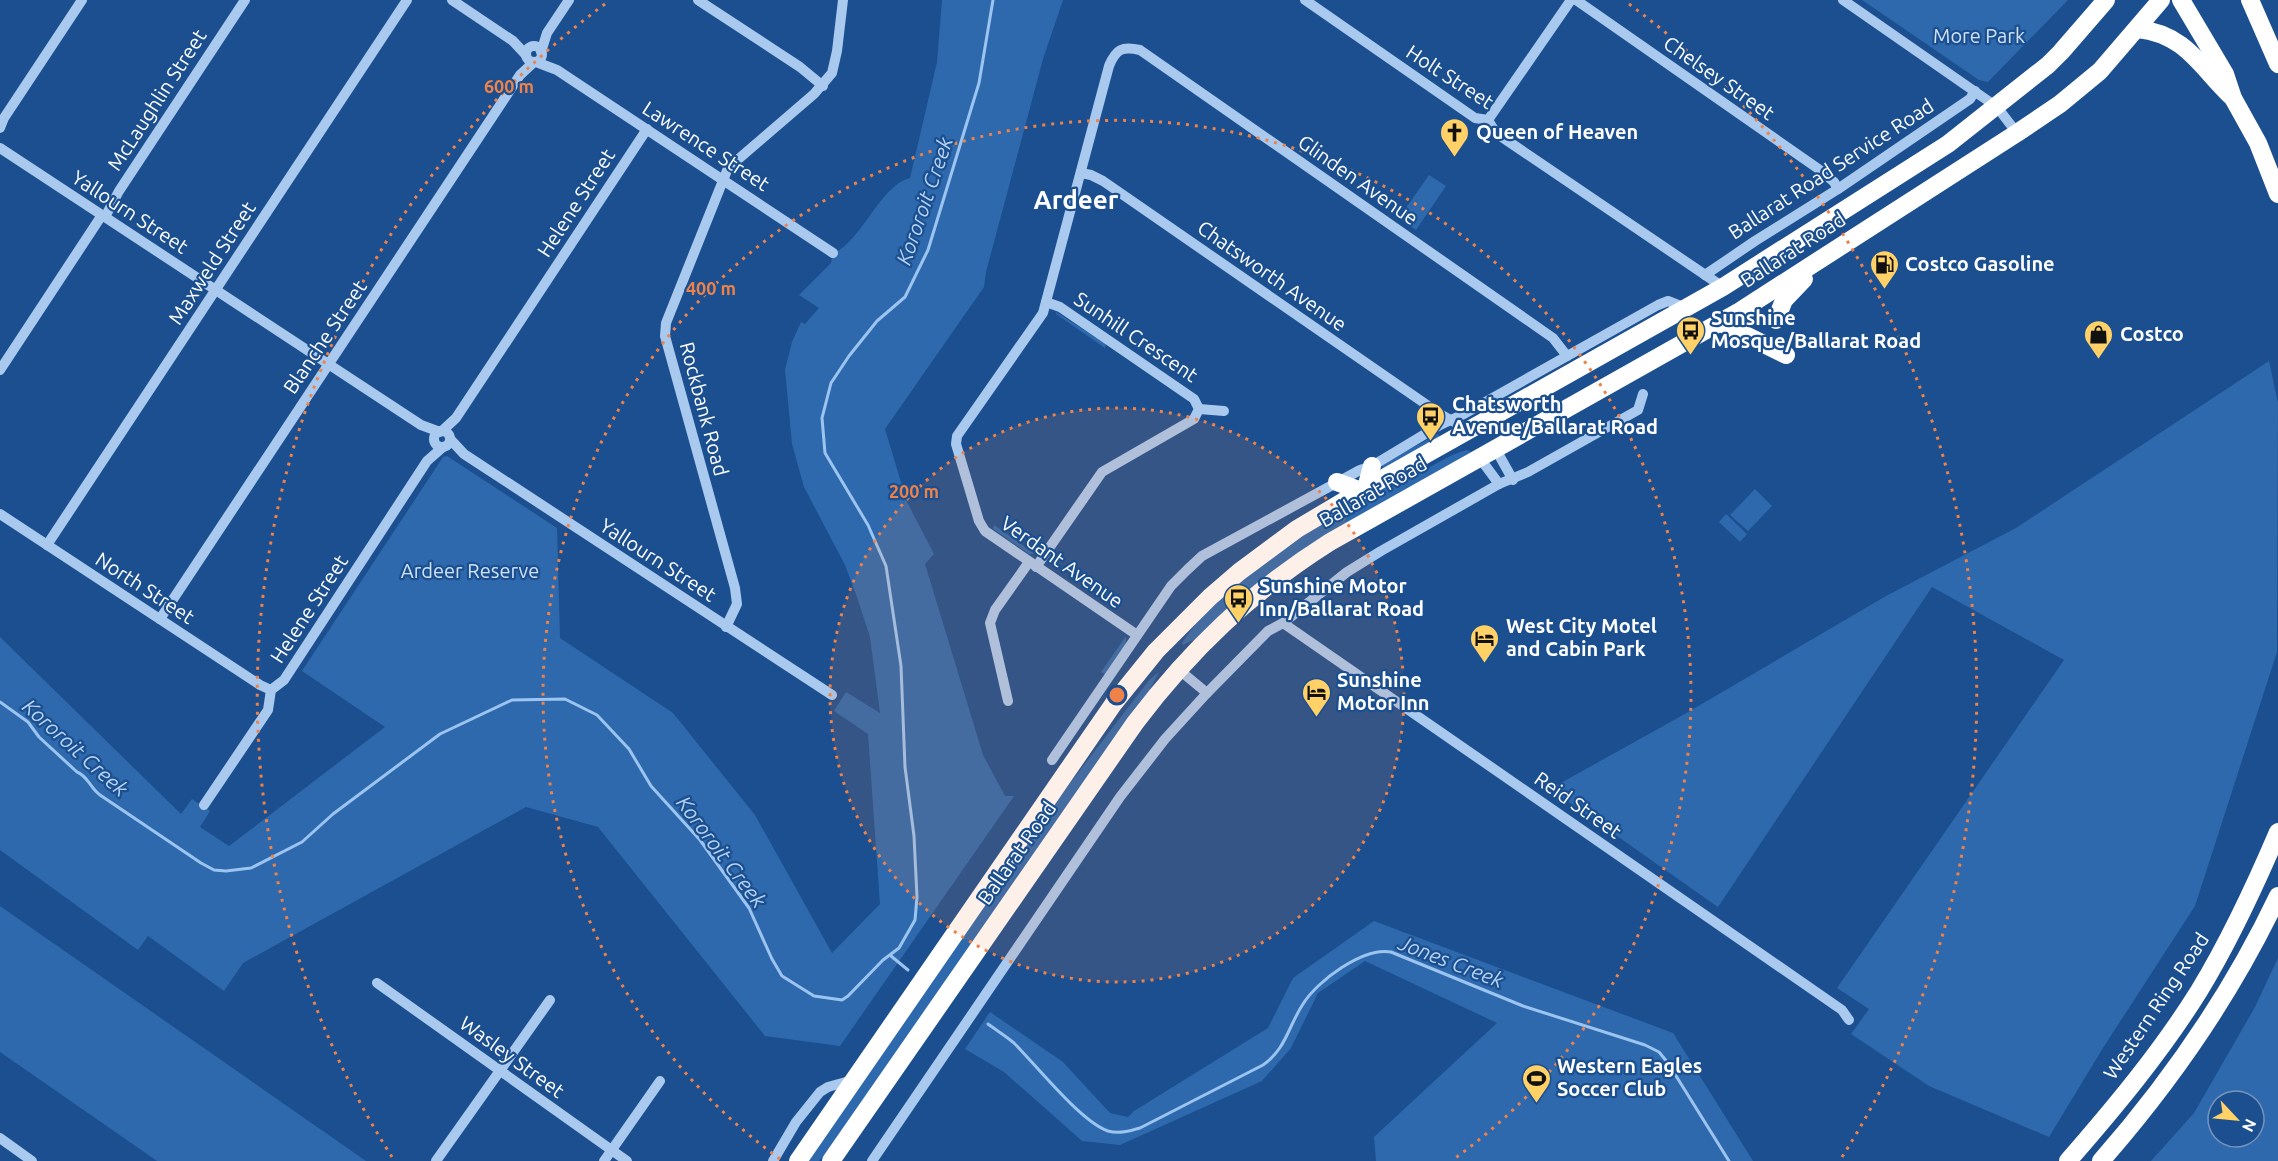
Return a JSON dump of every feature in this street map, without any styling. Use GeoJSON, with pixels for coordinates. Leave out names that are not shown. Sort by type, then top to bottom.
{"type":"FeatureCollection","features":[{"type":"Feature","properties":{"kind":"highway"},"geometry":{"type":"LineString","coordinates":[[2091,18],[2094,0]]}},
{"type":"Feature","properties":{"kind":"highway","name":"Ballarat Road"},"geometry":{"type":"LineString","coordinates":[[798,1161],[1109,711],[1156,651],[1210,597],[1239,572],[1297,529],[1363,489],[1723,287],[1948,144],[1997,107],[2061,52],[2106,0]]}},
{"type":"Feature","properties":{"kind":"highway","name":"Ballarat Road"},"geometry":{"type":"LineString","coordinates":[[835,1160],[1112,755],[1178,669],[1233,613],[1277,577],[1330,542],[1719,322],[2017,133],[2060,104],[2100,71],[2161,0]]}},
{"type":"Feature","properties":{"kind":"highway"},"geometry":{"type":"LineString","coordinates":[[2181,0],[2225,74],[2233,98],[2258,142],[2278,194]]}},
{"type":"Feature","properties":{"kind":"highway"},"geometry":{"type":"LineString","coordinates":[[2250,0],[2278,64]]}},
{"type":"Feature","properties":{"kind":"highway"},"geometry":{"type":"LineString","coordinates":[[2138,28],[2159,32],[2185,47],[2233,98]]}},
{"type":"Feature","properties":{"kind":"highway"},"geometry":{"type":"LineString","coordinates":[[1776,321],[1784,300],[1834,251]]}},
{"type":"Feature","properties":{"kind":"highway"},"geometry":{"type":"LineString","coordinates":[[1719,322],[1786,355]]}},
{"type":"Feature","properties":{"kind":"highway"},"geometry":{"type":"LineString","coordinates":[[1465,433],[1472,446],[1487,452]]}},
{"type":"Feature","properties":{"kind":"highway"},"geometry":{"type":"LineString","coordinates":[[1337,482],[1363,489],[1372,466]]}},
{"type":"Feature","properties":{"kind":"highway"},"geometry":{"type":"LineString","coordinates":[[1156,651],[1178,669]]}},
{"type":"Feature","properties":{"kind":"highway","name":"Western Ring Road"},"geometry":{"type":"LineString","coordinates":[[2068,1161],[2131,1087],[2198,992],[2249,898],[2278,832]]}},
{"type":"Feature","properties":{"kind":"highway"},"geometry":{"type":"LineString","coordinates":[[2101,1161],[2161,1089],[2200,1034],[2236,976],[2278,896]]}},
{"type":"Feature","properties":{"kind":"street"},"geometry":{"type":"LineString","coordinates":[[1,123],[82,0]]}},
{"type":"Feature","properties":{"kind":"street","name":"McLaughlin Street"},"geometry":{"type":"LineString","coordinates":[[0,370],[245,0]]}},
{"type":"Feature","properties":{"kind":"street","name":"Maxweld Street"},"geometry":{"type":"LineString","coordinates":[[47,545],[407,0]]}},
{"type":"Feature","properties":{"kind":"street","name":"Lawrence Street"},"geometry":{"type":"LineString","coordinates":[[452,0],[833,254]]}},
{"type":"Feature","properties":{"kind":"street","name":"Blanche Street"},"geometry":{"type":"LineString","coordinates":[[160,620],[569,0]]}},
{"type":"Feature","properties":{"kind":"street"},"geometry":{"type":"LineString","coordinates":[[698,0],[825,83],[835,66],[843,0]]}},
{"type":"Feature","properties":{"kind":"street","name":"Holt Street"},"geometry":{"type":"LineString","coordinates":[[1305,0],[1475,118],[1488,120],[1496,133],[1723,287]]}},
{"type":"Feature","properties":{"kind":"street"},"geometry":{"type":"LineString","coordinates":[[1488,120],[1571,0]]}},
{"type":"Feature","properties":{"kind":"street","name":"Chelsey Street"},"geometry":{"type":"LineString","coordinates":[[1576,0],[1820,170],[1834,182],[1838,189]]}},
{"type":"Feature","properties":{"kind":"street"},"geometry":{"type":"LineString","coordinates":[[1843,0],[1997,107],[2017,133]]}},
{"type":"Feature","properties":{"kind":"street","name":"Verdant Avenue"},"geometry":{"type":"LineString","coordinates":[[1120,48],[1113,55],[1109,66],[1043,313],[957,436],[956,444],[979,520],[985,531],[1137,635]]}},
{"type":"Feature","properties":{"kind":"street","name":"Glinden Avenue"},"geometry":{"type":"LineString","coordinates":[[1120,48],[1140,50],[1553,338],[1566,356]]}},
{"type":"Feature","properties":{"kind":"street","name":"Rockbank Road"},"geometry":{"type":"LineString","coordinates":[[723,624],[736,596],[664,330],[728,168],[825,83]]}},
{"type":"Feature","properties":{"kind":"street","name":"Ballarat Road Service Road"},"geometry":{"type":"LineString","coordinates":[[1705,275],[1838,189],[1970,99],[1975,91]]}},
{"type":"Feature","properties":{"kind":"street","name":"Helene Street"},"geometry":{"type":"LineString","coordinates":[[204,805],[268,710],[271,690],[284,680],[646,129]]}},
{"type":"Feature","properties":{"kind":"street","name":"Yallourn Street"},"geometry":{"type":"LineString","coordinates":[[0,148],[832,695]]}},
{"type":"Feature","properties":{"kind":"street","name":"Chatsworth Avenue"},"geometry":{"type":"LineString","coordinates":[[1081,173],[1103,181],[1445,419],[1451,431],[1465,433]]}},
{"type":"Feature","properties":{"kind":"street","name":"Ballarat Road"},"geometry":{"type":"LineString","coordinates":[[1052,760],[1171,586],[1202,556],[1337,482],[1372,466],[1445,419],[1658,305],[1668,301],[1686,308]]}},
{"type":"Feature","properties":{"kind":"street","name":"Sunhill Crescent"},"geometry":{"type":"LineString","coordinates":[[1046,302],[1060,307],[1194,399],[1199,409]]}},
{"type":"Feature","properties":{"kind":"street"},"geometry":{"type":"LineString","coordinates":[[873,1161],[1120,797],[1165,739],[1268,632],[1283,623],[1347,572],[1499,484],[1513,480],[1638,410],[1643,394]]}},
{"type":"Feature","properties":{"kind":"street","name":"Sunhill Crescent"},"geometry":{"type":"LineString","coordinates":[[1199,409],[1224,411]]}},
{"type":"Feature","properties":{"kind":"street","name":"Sunhill Crescent"},"geometry":{"type":"LineString","coordinates":[[1008,701],[990,623],[995,610],[1033,564],[1102,472],[1194,419],[1199,409]]}},
{"type":"Feature","properties":{"kind":"street"},"geometry":{"type":"LineString","coordinates":[[1487,452],[1513,480]]}},
{"type":"Feature","properties":{"kind":"street"},"geometry":{"type":"LineString","coordinates":[[1487,452],[1499,484]]}},
{"type":"Feature","properties":{"kind":"street","name":"North Street"},"geometry":{"type":"LineString","coordinates":[[0,514],[265,689],[271,690]]}},
{"type":"Feature","properties":{"kind":"street","name":"Reid Street"},"geometry":{"type":"LineString","coordinates":[[1283,623],[1842,1010],[1849,1020]]}},
{"type":"Feature","properties":{"kind":"street"},"geometry":{"type":"LineString","coordinates":[[1178,669],[1207,693]]}},
{"type":"Feature","properties":{"kind":"street","name":"Wasley Street"},"geometry":{"type":"LineString","coordinates":[[377,983],[627,1161]]}},
{"type":"Feature","properties":{"kind":"street"},"geometry":{"type":"LineString","coordinates":[[436,1161],[550,1000]]}},
{"type":"Feature","properties":{"kind":"street"},"geometry":{"type":"LineString","coordinates":[[773,1161],[796,1122],[820,1092],[854,1080]]}},
{"type":"Feature","properties":{"kind":"street"},"geometry":{"type":"LineString","coordinates":[[604,1161],[660,1081]]}},
{"type":"Feature","properties":{"kind":"street"},"geometry":{"type":"LineString","coordinates":[[0,1138],[32,1161]]}},
{"type":"Feature","properties":{"kind":"green space","name":"Ardeer Reserve"},"geometry":{"type":"Polygon","coordinates":[[[942,0],[1063,0],[1043,59],[986,272],[984,287],[885,429],[907,502],[934,554],[925,564],[983,755],[1005,796],[1014,796],[840,1046],[765,1036],[598,827],[526,807],[243,963],[224,991],[148,936],[138,950],[0,850],[0,637],[181,814],[192,799],[210,811],[200,827],[229,846],[385,727],[302,671],[443,457],[447,456],[557,528],[560,638],[673,713],[755,815],[832,953],[880,904],[868,734],[834,711],[846,692],[880,713],[870,637],[857,597],[845,565],[804,487],[792,444],[785,370],[792,342],[801,322],[805,324],[819,308],[799,295],[831,263],[833,253],[852,238],[890,191],[899,183],[910,178],[937,62],[942,0]]]}},
{"type":"Feature","properties":{"kind":"green space","name":"More Park"},"geometry":{"type":"Polygon","coordinates":[[[1862,0],[2068,0],[1988,82],[1979,80],[1862,0]]]}},
{"type":"Feature","properties":{"kind":"green space"},"geometry":{"type":"Polygon","coordinates":[[[1429,175],[1446,186],[1416,230],[1399,218],[1429,175]]]}},
{"type":"Feature","properties":{"kind":"green space"},"geometry":{"type":"Polygon","coordinates":[[[1056,312],[1106,344],[1105,348],[1056,314],[1056,312]]]}},
{"type":"Feature","properties":{"kind":"green space"},"geometry":{"type":"Polygon","coordinates":[[[2269,361],[2278,403],[2277,652],[2195,906],[2103,1048],[2049,1137],[1929,1086],[1851,1034],[1869,1009],[1837,988],[2064,660],[1932,587],[1718,907],[1550,789],[1683,715],[1886,596],[2016,528],[2269,361]]]}},
{"type":"Feature","properties":{"kind":"green space"},"geometry":{"type":"Polygon","coordinates":[[[1438,434],[1440,437],[1384,469],[1382,466],[1388,461],[1438,434]]]}},
{"type":"Feature","properties":{"kind":"green space"},"geometry":{"type":"Polygon","coordinates":[[[1467,450],[1471,452],[1268,574],[1242,595],[1243,597],[1201,636],[1183,645],[1182,643],[1199,621],[1219,599],[1295,541],[1372,494],[1467,450]]]}},
{"type":"Feature","properties":{"kind":"green space"},"geometry":{"type":"Polygon","coordinates":[[[1755,489],[1772,506],[1748,531],[1730,515],[1755,489]]]}},
{"type":"Feature","properties":{"kind":"green space"},"geometry":{"type":"Polygon","coordinates":[[[1726,514],[1747,534],[1740,542],[1719,522],[1726,514]]]}},
{"type":"Feature","properties":{"kind":"green space"},"geometry":{"type":"Polygon","coordinates":[[[994,525],[1034,554],[1029,554],[993,529],[994,525]]]}},
{"type":"Feature","properties":{"kind":"green space"},"geometry":{"type":"Polygon","coordinates":[[[1126,636],[1126,643],[1105,674],[1101,672],[1126,636]]]}},
{"type":"Feature","properties":{"kind":"green space"},"geometry":{"type":"Polygon","coordinates":[[[1159,672],[1147,695],[846,1129],[819,1161],[808,1161],[1061,795],[1150,679],[1159,672]]]}},
{"type":"Feature","properties":{"kind":"green space"},"geometry":{"type":"Polygon","coordinates":[[[0,906],[366,1161],[157,1161],[0,1052],[0,906]]]}},
{"type":"Feature","properties":{"kind":"green space"},"geometry":{"type":"Polygon","coordinates":[[[1374,921],[1673,1033],[1753,1161],[1376,1161],[1374,1137],[1497,1023],[1365,961],[1318,993],[1291,1048],[1262,1081],[1120,1145],[1082,1141],[1004,1072],[965,1049],[990,1012],[1063,1062],[1110,1113],[1128,1117],[1134,1111],[1268,1028],[1293,978],[1374,921]]]}},
{"type":"Feature","properties":{"kind":"green space"},"geometry":{"type":"Polygon","coordinates":[[[2278,958],[2278,1161],[2151,1161],[2194,1113],[2206,1092],[2206,1149],[2266,1149],[2266,1089],[2208,1089],[2255,1007],[2278,958]]]}},
{"type":"Feature","properties":{"kind":"waterway","name":"Kororoit Creek"},"geometry":{"type":"LineString","coordinates":[[0,702],[28,722],[39,737],[84,776],[100,795],[201,863],[214,870],[226,871],[251,868],[302,842],[333,814],[440,734],[512,700],[565,699],[597,715],[629,749],[651,786],[700,840],[749,908],[782,976],[814,996],[842,1000],[848,996],[883,960],[899,948],[915,920],[917,897],[914,836],[905,767],[901,666],[886,566],[868,525],[825,453],[822,418],[831,383],[877,321],[905,297],[928,250],[979,83],[993,0]]}},
{"type":"Feature","properties":{"kind":"waterway","name":"Jones Creek"},"geometry":{"type":"LineString","coordinates":[[988,1024],[1014,1043],[1085,1117],[1108,1131],[1128,1131],[1140,1128],[1263,1065],[1277,1052],[1303,1004],[1319,985],[1355,960],[1380,952],[1391,952],[1523,1006],[1645,1045],[1659,1052],[1729,1161]]}},
{"type":"Feature","properties":{"kind":"waterway","name":"Jones Creek"},"geometry":{"type":"LineString","coordinates":[[891,956],[908,970]]}},
{"type":"Feature","properties":{"kind":"place","name":"Queen of Heaven"},"geometry":{"type":"Point","coordinates":[1455,158]}},
{"type":"Feature","properties":{"kind":"place","name":"Costco Gasoline"},"geometry":{"type":"Point","coordinates":[1884,290]}},
{"type":"Feature","properties":{"kind":"place","name":"Sunshine Mosque/Ballarat Road"},"geometry":{"type":"Point","coordinates":[1690,356]}},
{"type":"Feature","properties":{"kind":"place","name":"Costco"},"geometry":{"type":"Point","coordinates":[2099,360]}},
{"type":"Feature","properties":{"kind":"place","name":"Chatsworth Avenue/Ballarat Road"},"geometry":{"type":"Point","coordinates":[1431,442]}},
{"type":"Feature","properties":{"kind":"place","name":"Sunshine Motor Inn/Ballarat Road"},"geometry":{"type":"Point","coordinates":[1238,624]}},
{"type":"Feature","properties":{"kind":"place","name":"West City Motel and Cabin Park"},"geometry":{"type":"Point","coordinates":[1485,664]}},
{"type":"Feature","properties":{"kind":"place","name":"Sunshine Motor Inn"},"geometry":{"type":"Point","coordinates":[1316,718]}},
{"type":"Feature","properties":{"kind":"place","name":"Western Eagles Soccer Club"},"geometry":{"type":"Point","coordinates":[1536,1104]}},
{"type":"Feature","properties":{"kind":"district","name":"Ardeer"},"geometry":{"type":"Point","coordinates":[1076,200]}}]}
